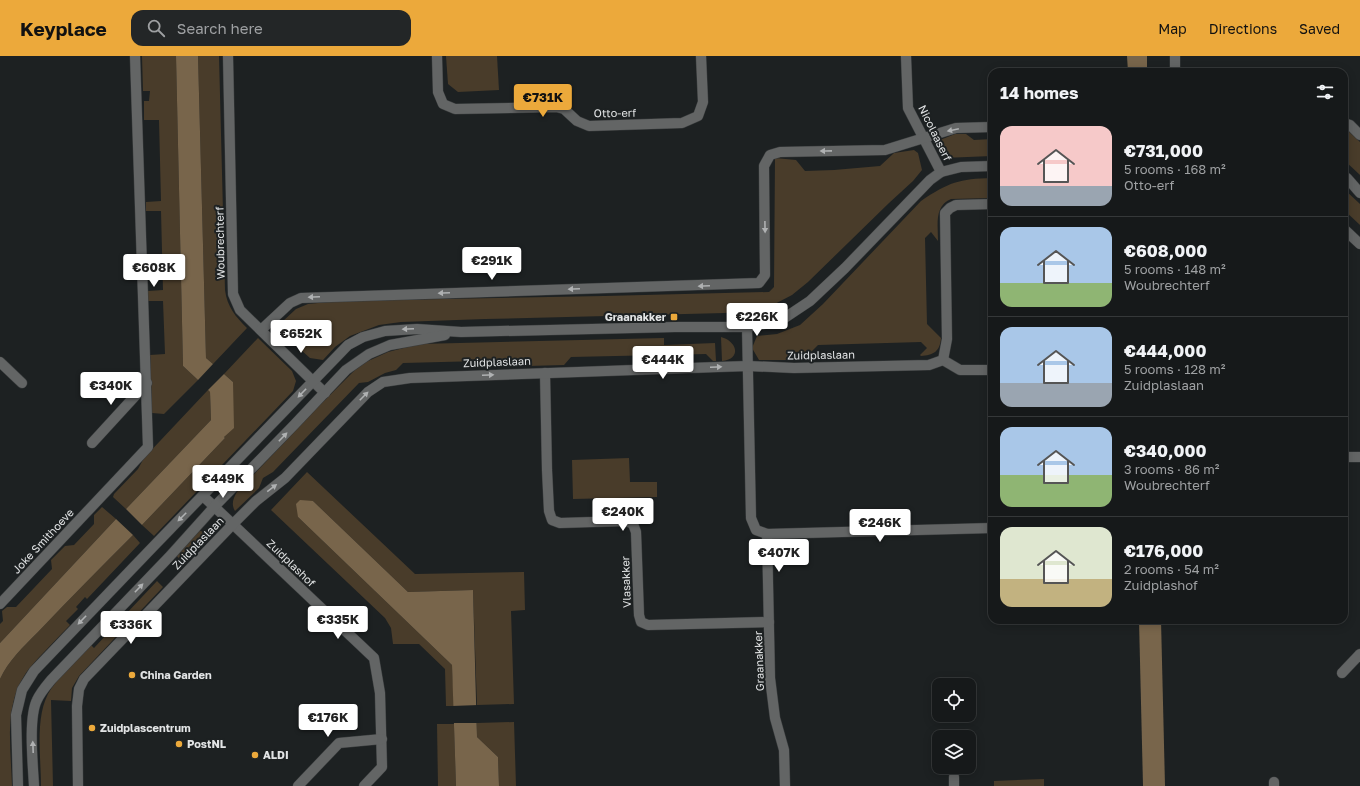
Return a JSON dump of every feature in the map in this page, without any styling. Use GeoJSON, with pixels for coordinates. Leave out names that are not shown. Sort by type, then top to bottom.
{"type":"FeatureCollection","features":[{"type":"Feature","properties":{"kind":"street"},"geometry":{"type":"LineString","coordinates":[[92,443],[147,384],[135,56]]}},
{"type":"Feature","properties":{"kind":"street","name":"Woubrechterf"},"geometry":{"type":"LineString","coordinates":[[228,56],[234,294],[240,310],[325,393]]}},
{"type":"Feature","properties":{"kind":"street","name":"Otto-erf"},"geometry":{"type":"LineString","coordinates":[[437,56],[438,92],[443,104],[455,109],[556,107],[564,109],[577,121],[589,126],[682,123],[698,116],[703,102],[701,56]]}},
{"type":"Feature","properties":{"kind":"street","name":"Nicolaaserf"},"geometry":{"type":"LineString","coordinates":[[906,56],[908,108],[941,172]]}},
{"type":"Feature","properties":{"kind":"street"},"geometry":{"type":"LineString","coordinates":[[1175,56],[1175,68]]}},
{"type":"Feature","properties":{"kind":"street"},"geometry":{"type":"LineString","coordinates":[[1348,124],[1360,135]]}},
{"type":"Feature","properties":{"kind":"street"},"geometry":{"type":"LineString","coordinates":[[261,330],[290,303],[301,298],[759,284],[765,275],[764,166],[770,155],[780,152],[885,150],[956,128],[988,127]]}},
{"type":"Feature","properties":{"kind":"street","name":"Zuidplaslaan"},"geometry":{"type":"LineString","coordinates":[[18,786],[16,715],[22,690],[34,671],[348,346],[363,338],[385,331],[417,329],[461,332],[675,327],[747,327],[783,319],[810,301],[845,268],[930,180],[941,172],[961,167],[988,166]]}},
{"type":"Feature","properties":{"kind":"street"},"geometry":{"type":"LineString","coordinates":[[1348,178],[1360,187]]}},
{"type":"Feature","properties":{"kind":"street"},"geometry":{"type":"LineString","coordinates":[[1348,178],[1360,193]]}},
{"type":"Feature","properties":{"kind":"street"},"geometry":{"type":"LineString","coordinates":[[988,204],[956,205],[945,213],[947,339],[944,360],[960,370],[988,370]]}},
{"type":"Feature","properties":{"kind":"street"},"geometry":{"type":"LineString","coordinates":[[1348,233],[1360,244]]}},
{"type":"Feature","properties":{"kind":"street"},"geometry":{"type":"LineString","coordinates":[[747,327],[751,518],[756,530],[767,534],[988,528]]}},
{"type":"Feature","properties":{"kind":"street","name":"Zuidplaslaan"},"geometry":{"type":"LineString","coordinates":[[34,786],[32,722],[36,701],[51,680],[346,370],[369,354],[390,345],[461,332]]}},
{"type":"Feature","properties":{"kind":"street","name":"Zuidplaslaan"},"geometry":{"type":"LineString","coordinates":[[78,786],[76,706],[79,689],[84,679],[256,501],[285,478],[368,392],[382,382],[410,378],[546,372],[748,366],[794,368],[929,365],[944,360]]}},
{"type":"Feature","properties":{"kind":"street"},"geometry":{"type":"LineString","coordinates":[[0,362],[22,383]]}},
{"type":"Feature","properties":{"kind":"street","name":"Vlasakker"},"geometry":{"type":"LineString","coordinates":[[546,372],[547,470],[549,511],[552,520],[560,523],[626,521],[633,524],[636,532],[639,615],[641,622],[648,625],[769,622]]}},
{"type":"Feature","properties":{"kind":"street","name":"Joke Smithoeve"},"geometry":{"type":"LineString","coordinates":[[0,604],[148,447],[147,384]]}},
{"type":"Feature","properties":{"kind":"street"},"geometry":{"type":"LineString","coordinates":[[1348,457],[1360,457]]}},
{"type":"Feature","properties":{"kind":"street","name":"Zuidplashof"},"geometry":{"type":"LineString","coordinates":[[203,496],[374,658],[380,693],[382,767],[364,786]]}},
{"type":"Feature","properties":{"kind":"street","name":"Graanakker"},"geometry":{"type":"LineString","coordinates":[[767,534],[770,678],[775,718],[784,750],[785,786]]}},
{"type":"Feature","properties":{"kind":"street"},"geometry":{"type":"LineString","coordinates":[[1342,673],[1360,654]]}},
{"type":"Feature","properties":{"kind":"street"},"geometry":{"type":"LineString","coordinates":[[298,786],[339,743],[382,739]]}},
{"type":"Feature","properties":{"kind":"shaded area"},"geometry":{"type":"Polygon","coordinates":[[[142,56],[176,56],[183,366],[198,380],[164,414],[152,413],[150,355],[165,354],[163,301],[148,301],[148,291],[163,290],[161,211],[146,211],[146,202],[161,201],[159,120],[144,120],[144,101],[149,101],[150,91],[143,91],[142,56]]]}},
{"type":"Feature","properties":{"kind":"shaded area"},"geometry":{"type":"Polygon","coordinates":[[[176,56],[198,56],[206,358],[213,364],[198,380],[183,366],[176,56]]]}},
{"type":"Feature","properties":{"kind":"shaded area"},"geometry":{"type":"Polygon","coordinates":[[[198,56],[219,56],[225,290],[228,302],[233,311],[247,328],[213,364],[206,358],[198,56]]]}},
{"type":"Feature","properties":{"kind":"shaded area"},"geometry":{"type":"Polygon","coordinates":[[[446,56],[497,56],[499,90],[458,92],[448,84],[446,56]]]}},
{"type":"Feature","properties":{"kind":"shaded area"},"geometry":{"type":"Polygon","coordinates":[[[1127,56],[1147,56],[1147,68],[1128,68],[1127,56]]]}},
{"type":"Feature","properties":{"kind":"shaded area"},"geometry":{"type":"Polygon","coordinates":[[[1348,131],[1360,142],[1360,175],[1348,164],[1348,131]]]}},
{"type":"Feature","properties":{"kind":"shaded area"},"geometry":{"type":"Polygon","coordinates":[[[955,134],[966,134],[974,140],[988,139],[988,156],[943,158],[939,154],[938,150],[940,140],[955,134]]]}},
{"type":"Feature","properties":{"kind":"shaded area"},"geometry":{"type":"Polygon","coordinates":[[[914,150],[918,153],[922,170],[913,181],[808,282],[792,295],[769,307],[757,310],[725,313],[401,322],[379,325],[350,336],[335,347],[323,360],[310,358],[283,332],[282,322],[296,309],[308,304],[339,301],[769,292],[774,287],[775,158],[796,160],[805,171],[834,170],[880,166],[894,153],[914,150]]]}},
{"type":"Feature","properties":{"kind":"shaded area"},"geometry":{"type":"Polygon","coordinates":[[[988,178],[988,198],[951,199],[946,202],[939,211],[938,241],[931,232],[925,238],[927,324],[941,338],[939,347],[935,352],[929,355],[921,356],[920,355],[927,348],[921,342],[818,345],[803,360],[759,360],[752,348],[757,336],[777,334],[800,325],[823,304],[921,201],[947,186],[971,179],[988,178]]]}},
{"type":"Feature","properties":{"kind":"shaded area"},"geometry":{"type":"Polygon","coordinates":[[[1348,193],[1360,204],[1360,225],[1348,214],[1348,193]]]}},
{"type":"Feature","properties":{"kind":"shaded area"},"geometry":{"type":"Polygon","coordinates":[[[721,337],[731,342],[734,346],[735,354],[728,360],[722,361],[721,337]]]}},
{"type":"Feature","properties":{"kind":"shaded area"},"geometry":{"type":"Polygon","coordinates":[[[258,338],[292,371],[296,381],[293,391],[154,536],[142,525],[225,438],[224,437],[228,432],[233,382],[224,374],[258,338]]]}},
{"type":"Feature","properties":{"kind":"shaded area"},"geometry":{"type":"Polygon","coordinates":[[[664,338],[664,345],[715,343],[716,361],[713,361],[706,354],[571,357],[564,365],[528,366],[519,360],[403,363],[396,370],[385,373],[368,382],[359,383],[273,472],[263,478],[259,488],[235,511],[233,506],[234,497],[237,492],[355,370],[366,362],[388,352],[419,344],[664,338]]]}},
{"type":"Feature","properties":{"kind":"shaded area"},"geometry":{"type":"Polygon","coordinates":[[[224,374],[233,382],[234,428],[142,525],[126,509],[211,420],[210,392],[208,390],[224,374]]]}},
{"type":"Feature","properties":{"kind":"shaded area"},"geometry":{"type":"Polygon","coordinates":[[[208,390],[210,392],[211,420],[126,509],[113,497],[114,494],[138,469],[144,458],[208,390]]]}},
{"type":"Feature","properties":{"kind":"shaded area"},"geometry":{"type":"Polygon","coordinates":[[[629,458],[630,482],[657,482],[657,497],[573,499],[572,460],[629,458]]]}},
{"type":"Feature","properties":{"kind":"shaded area"},"geometry":{"type":"Polygon","coordinates":[[[307,472],[415,574],[524,572],[525,610],[511,611],[514,704],[477,705],[473,590],[408,592],[313,501],[298,517],[452,665],[454,706],[446,706],[445,669],[419,644],[393,644],[391,628],[385,618],[271,510],[307,472]]]}},
{"type":"Feature","properties":{"kind":"shaded area"},"geometry":{"type":"Polygon","coordinates":[[[300,500],[313,501],[408,592],[473,590],[477,737],[498,757],[499,786],[456,786],[452,665],[298,517],[296,504],[300,500]]]}},
{"type":"Feature","properties":{"kind":"shaded area"},"geometry":{"type":"Polygon","coordinates":[[[102,507],[116,519],[0,643],[0,624],[3,621],[2,611],[7,607],[16,607],[52,569],[51,560],[65,546],[74,545],[94,524],[94,515],[102,507]]]}},
{"type":"Feature","properties":{"kind":"shaded area"},"geometry":{"type":"Polygon","coordinates":[[[116,519],[133,535],[22,648],[7,666],[0,679],[0,643],[116,519]]]}},
{"type":"Feature","properties":{"kind":"shaded area"},"geometry":{"type":"Polygon","coordinates":[[[199,531],[214,532],[184,564],[176,555],[199,531]]]}},
{"type":"Feature","properties":{"kind":"shaded area"},"geometry":{"type":"Polygon","coordinates":[[[133,535],[140,543],[87,599],[85,597],[76,607],[78,609],[66,621],[70,625],[33,664],[20,683],[15,697],[10,726],[12,786],[0,786],[0,679],[3,672],[22,648],[133,535]]]}},
{"type":"Feature","properties":{"kind":"shaded area"},"geometry":{"type":"Polygon","coordinates":[[[157,581],[163,587],[79,676],[72,688],[71,701],[51,700],[53,786],[41,786],[40,723],[42,710],[51,689],[91,645],[94,648],[157,581]]]}},
{"type":"Feature","properties":{"kind":"shaded area"},"geometry":{"type":"Polygon","coordinates":[[[1139,624],[1161,624],[1165,786],[1143,786],[1139,624]]]}},
{"type":"Feature","properties":{"kind":"shaded area"},"geometry":{"type":"Polygon","coordinates":[[[514,722],[516,786],[499,786],[498,757],[477,737],[477,723],[514,722]]]}},
{"type":"Feature","properties":{"kind":"shaded area"},"geometry":{"type":"Polygon","coordinates":[[[437,724],[454,724],[456,786],[438,786],[437,724]]]}},
{"type":"Feature","properties":{"kind":"shaded area"},"geometry":{"type":"Polygon","coordinates":[[[1044,779],[1044,786],[994,786],[994,781],[1044,779]]]}},
{"type":"Feature","properties":{"kind":"pier"},"geometry":{"type":"Polygon","coordinates":[[[479,705],[479,723],[452,723],[452,706],[479,705]]]}},
{"type":"Feature","properties":{"kind":"place","name":"Graanakker"},"geometry":{"type":"Point","coordinates":[674,317]}},
{"type":"Feature","properties":{"kind":"place","name":"China Garden"},"geometry":{"type":"Point","coordinates":[132,675]}},
{"type":"Feature","properties":{"kind":"place","name":"Zuidplascentrum"},"geometry":{"type":"Point","coordinates":[92,728]}},
{"type":"Feature","properties":{"kind":"place","name":"PostNL"},"geometry":{"type":"Point","coordinates":[179,744]}},
{"type":"Feature","properties":{"kind":"place","name":"ALDI"},"geometry":{"type":"Point","coordinates":[255,755]}}]}
